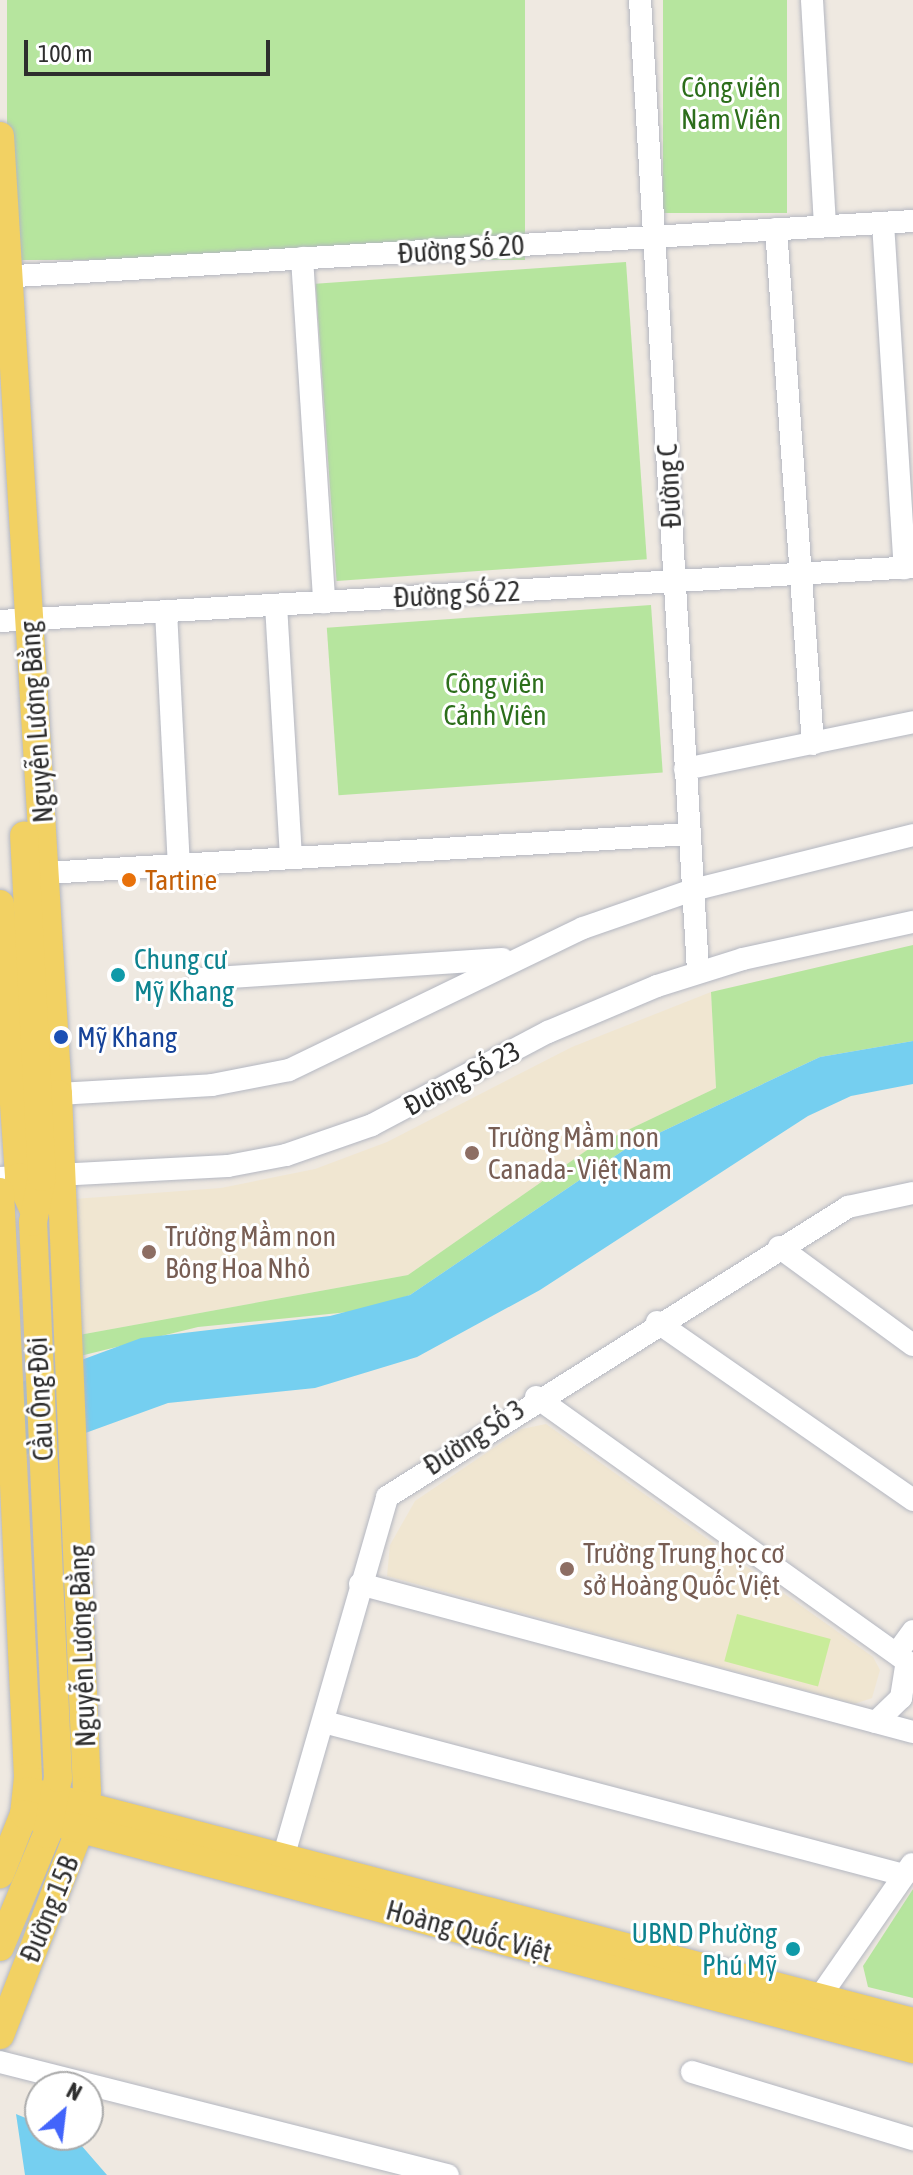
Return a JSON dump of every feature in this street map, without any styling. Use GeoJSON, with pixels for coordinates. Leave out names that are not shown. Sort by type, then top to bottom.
{"type":"FeatureCollection","features":[{"type":"Feature","properties":{"kind":"main road","name":"Nguyễn Lương Bằng"},"geometry":{"type":"LineString","coordinates":[[0,136],[14,620],[25,1180],[6,1310]]}},
{"type":"Feature","properties":{"kind":"main road","name":"Nguyễn Lương Bằng"},"geometry":{"type":"LineString","coordinates":[[0,419],[14,620],[46,873],[58,1094],[25,1180],[67,1308]]}},
{"type":"Feature","properties":{"kind":"main road","name":"Nguyễn Lương Bằng"},"geometry":{"type":"LineString","coordinates":[[0,904],[25,1180],[33,1208],[36,1309]]}},
{"type":"Feature","properties":{"kind":"main road","name":"Cầu Ông Đội"},"geometry":{"type":"LineString","coordinates":[[67,1308],[76,1487]]}},
{"type":"Feature","properties":{"kind":"main road","name":"Cầu Ông Đội"},"geometry":{"type":"LineString","coordinates":[[36,1309],[44,1488]]}},
{"type":"Feature","properties":{"kind":"main road","name":"Cầu Ông Đội"},"geometry":{"type":"LineString","coordinates":[[6,1310],[14,1490]]}},
{"type":"Feature","properties":{"kind":"main road","name":"Nguyễn Lương Bằng"},"geometry":{"type":"LineString","coordinates":[[76,1487],[83,1817]]}},
{"type":"Feature","properties":{"kind":"main road","name":"Nguyễn Lương Bằng"},"geometry":{"type":"LineString","coordinates":[[40,1806],[44,1488]]}},
{"type":"Feature","properties":{"kind":"main road","name":"Nguyễn Lương Bằng"},"geometry":{"type":"LineString","coordinates":[[14,1490],[40,1806]]}},
{"type":"Feature","properties":{"kind":"main road","name":"Hoàng Quốc Việt"},"geometry":{"type":"LineString","coordinates":[[40,1806],[913,2022]]}},
{"type":"Feature","properties":{"kind":"main road","name":"Đường 15B"},"geometry":{"type":"LineString","coordinates":[[0,1874],[40,1806]]}},
{"type":"Feature","properties":{"kind":"main road","name":"Đường 15B"},"geometry":{"type":"LineString","coordinates":[[0,1947],[40,1806]]}},
{"type":"Feature","properties":{"kind":"main road","name":"Đường 15B"},"geometry":{"type":"LineString","coordinates":[[0,2035],[83,1817]]}},
{"type":"Feature","properties":{"kind":"main road","name":"Hoàng Quốc Việt"},"geometry":{"type":"LineString","coordinates":[[281,1868],[913,2049]]}},
{"type":"Feature","properties":{"kind":"street","name":"Đường C"},"geometry":{"type":"LineString","coordinates":[[640,0],[698,971]]}},
{"type":"Feature","properties":{"kind":"street"},"geometry":{"type":"LineString","coordinates":[[812,0],[825,226]]}},
{"type":"Feature","properties":{"kind":"street","name":"Đường Số 20"},"geometry":{"type":"LineString","coordinates":[[4,277],[913,221]]}},
{"type":"Feature","properties":{"kind":"street"},"geometry":{"type":"LineString","coordinates":[[883,223],[909,567]]}},
{"type":"Feature","properties":{"kind":"street"},"geometry":{"type":"LineString","coordinates":[[776,229],[813,744]]}},
{"type":"Feature","properties":{"kind":"street"},"geometry":{"type":"LineString","coordinates":[[302,258],[324,602]]}},
{"type":"Feature","properties":{"kind":"street","name":"Đường Số 22"},"geometry":{"type":"LineString","coordinates":[[14,620],[909,567]]}},
{"type":"Feature","properties":{"kind":"street"},"geometry":{"type":"LineString","coordinates":[[276,605],[291,858]]}},
{"type":"Feature","properties":{"kind":"street"},"geometry":{"type":"LineString","coordinates":[[166,611],[179,865]]}},
{"type":"Feature","properties":{"kind":"street"},"geometry":{"type":"LineString","coordinates":[[685,769],[913,722]]}},
{"type":"Feature","properties":{"kind":"street"},"geometry":{"type":"LineString","coordinates":[[46,873],[690,834]]}},
{"type":"Feature","properties":{"kind":"street"},"geometry":{"type":"LineString","coordinates":[[58,1094],[201,1087],[277,1074],[334,1053],[515,958],[693,890],[913,835]]}},
{"type":"Feature","properties":{"kind":"street","name":"Đường Số 23"},"geometry":{"type":"LineString","coordinates":[[25,1180],[228,1166],[317,1146],[401,1111],[548,1032],[698,971],[913,922]]}},
{"type":"Feature","properties":{"kind":"street"},"geometry":{"type":"LineString","coordinates":[[200,979],[515,958]]}},
{"type":"Feature","properties":{"kind":"street","name":"Đường Số 3"},"geometry":{"type":"LineString","coordinates":[[281,1868],[387,1497],[536,1397],[848,1207],[913,1193]]}},
{"type":"Feature","properties":{"kind":"street"},"geometry":{"type":"LineString","coordinates":[[779,1247],[913,1345]]}},
{"type":"Feature","properties":{"kind":"street"},"geometry":{"type":"LineString","coordinates":[[657,1322],[913,1500]]}},
{"type":"Feature","properties":{"kind":"street"},"geometry":{"type":"LineString","coordinates":[[536,1397],[906,1660]]}},
{"type":"Feature","properties":{"kind":"street"},"geometry":{"type":"LineString","coordinates":[[360,1584],[913,1732]]}},
{"type":"Feature","properties":{"kind":"street"},"geometry":{"type":"LineString","coordinates":[[876,1722],[901,1698],[913,1631]]}},
{"type":"Feature","properties":{"kind":"street"},"geometry":{"type":"LineString","coordinates":[[324,1722],[909,1869],[819,1998]]}},
{"type":"Feature","properties":{"kind":"street"},"geometry":{"type":"LineString","coordinates":[[0,2062],[448,2175]]}},
{"type":"Feature","properties":{"kind":"street"},"geometry":{"type":"LineString","coordinates":[[692,2072],[913,2139]]}},
{"type":"Feature","properties":{"kind":"shaded area","name":"Trường Mầm non Canada- Việt Nam"},"geometry":{"type":"Polygon","coordinates":[[[711,992],[716,1088],[590,1148],[408,1275],[79,1335],[74,1199],[221,1188],[315,1169],[387,1142],[572,1047],[711,992]]]}},
{"type":"Feature","properties":{"kind":"shaded area","name":"Trường Trung học cơ sở Hoàng Quốc Việt"},"geometry":{"type":"Polygon","coordinates":[[[546,1424],[873,1657],[880,1670],[872,1698],[854,1704],[387,1576],[390,1545],[415,1501],[522,1429],[546,1424]]]}},
{"type":"Feature","properties":{"kind":"green space"},"geometry":{"type":"Polygon","coordinates":[[[7,0],[525,0],[525,260],[7,260],[7,0]]]}},
{"type":"Feature","properties":{"kind":"green space","name":"Công viên Nam Viên"},"geometry":{"type":"Polygon","coordinates":[[[663,0],[787,0],[787,213],[663,213],[663,0]]]}},
{"type":"Feature","properties":{"kind":"green space"},"geometry":{"type":"Polygon","coordinates":[[[626,262],[647,559],[337,581],[316,284],[626,262]]]}},
{"type":"Feature","properties":{"kind":"green space","name":"Công viên Cảnh Viên"},"geometry":{"type":"Polygon","coordinates":[[[651,605],[663,773],[339,795],[327,628],[651,605]]]}},
{"type":"Feature","properties":{"kind":"green space"},"geometry":{"type":"Polygon","coordinates":[[[913,945],[913,1041],[820,1057],[627,1148],[410,1295],[369,1310],[198,1327],[80,1356],[79,1335],[408,1275],[590,1148],[716,1088],[711,992],[913,945]]]}},
{"type":"Feature","properties":{"kind":"green space"},"geometry":{"type":"Polygon","coordinates":[[[737,1614],[831,1639],[818,1686],[724,1661],[737,1614]]]}},
{"type":"Feature","properties":{"kind":"green space"},"geometry":{"type":"Polygon","coordinates":[[[913,1889],[913,1998],[868,1987],[863,1966],[913,1889]]]}},
{"type":"Feature","properties":{"kind":"water"},"geometry":{"type":"Polygon","coordinates":[[[913,1041],[913,1084],[851,1096],[808,1116],[540,1290],[417,1357],[315,1388],[168,1403],[0,1464],[0,1390],[141,1338],[330,1316],[410,1295],[627,1148],[820,1057],[913,1041]]]}},
{"type":"Feature","properties":{"kind":"water"},"geometry":{"type":"Polygon","coordinates":[[[16,2114],[24,2117],[24,2151],[86,2151],[107,2175],[25,2175],[16,2114]]]}},
{"type":"Feature","properties":{"kind":"place","name":"Tartine"},"geometry":{"type":"Point","coordinates":[129,880]}},
{"type":"Feature","properties":{"kind":"place","name":"Chung cư Mỹ Khang"},"geometry":{"type":"Point","coordinates":[118,975]}},
{"type":"Feature","properties":{"kind":"place","name":"Mỹ Khang"},"geometry":{"type":"Point","coordinates":[61,1037]}},
{"type":"Feature","properties":{"kind":"place","name":"Trường Mầm non Canada- Việt Nam"},"geometry":{"type":"Point","coordinates":[472,1153]}},
{"type":"Feature","properties":{"kind":"place","name":"Trường Mầm non Bông Hoa Nhỏ"},"geometry":{"type":"Point","coordinates":[149,1252]}},
{"type":"Feature","properties":{"kind":"place","name":"Trường Trung học cơ sở Hoàng Quốc Việt"},"geometry":{"type":"Point","coordinates":[567,1569]}},
{"type":"Feature","properties":{"kind":"place","name":"UBND Phường Phú Mỹ"},"geometry":{"type":"Point","coordinates":[793,1949]}}]}
